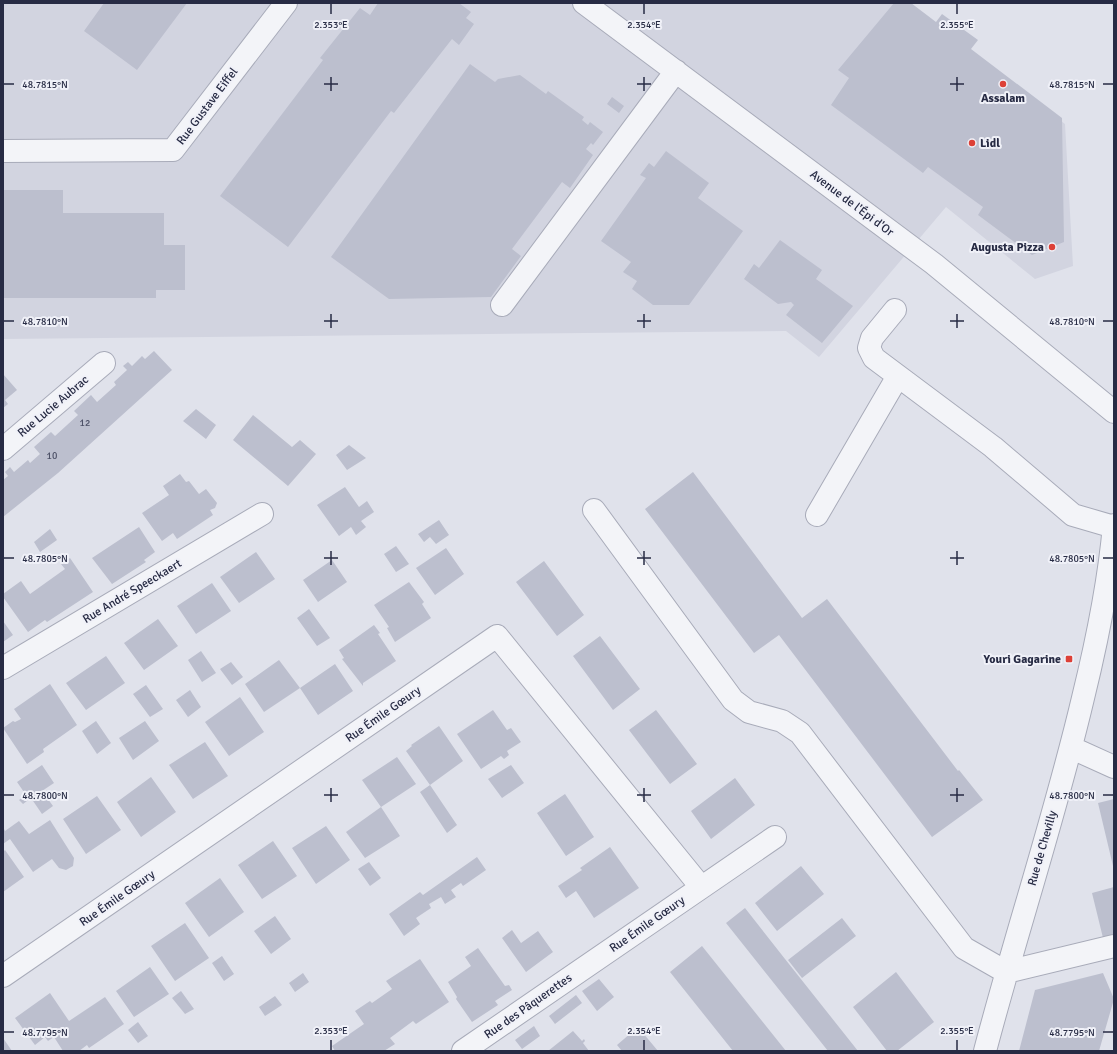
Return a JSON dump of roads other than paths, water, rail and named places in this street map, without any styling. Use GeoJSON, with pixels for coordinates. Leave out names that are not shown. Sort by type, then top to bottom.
{"type":"FeatureCollection","features":[{"type":"Feature","properties":{"kind":"street","name":"Rue Gustave Eiffel"},"geometry":{"type":"LineString","coordinates":[[3,151],[173,150],[286,3]]}},
{"type":"Feature","properties":{"kind":"street","name":"Avenue de l'Épi d'Or"},"geometry":{"type":"LineString","coordinates":[[584,3],[934,264],[1114,412]]}},
{"type":"Feature","properties":{"kind":"street"},"geometry":{"type":"LineString","coordinates":[[502,305],[676,71]]}},
{"type":"Feature","properties":{"kind":"street"},"geometry":{"type":"LineString","coordinates":[[894,310],[872,338],[869,348],[874,358],[993,447],[1073,515],[1114,526]]}},
{"type":"Feature","properties":{"kind":"street","name":"Rue Lucie Aubrac"},"geometry":{"type":"LineString","coordinates":[[3,449],[104,364]]}},
{"type":"Feature","properties":{"kind":"street"},"geometry":{"type":"LineString","coordinates":[[817,515],[898,376]]}},
{"type":"Feature","properties":{"kind":"street"},"geometry":{"type":"LineString","coordinates":[[594,510],[734,700],[749,712],[782,721],[800,733],[964,948],[1006,972],[1114,946]]}},
{"type":"Feature","properties":{"kind":"street","name":"Rue André Speeckaert"},"geometry":{"type":"LineString","coordinates":[[3,668],[262,514]]}},
{"type":"Feature","properties":{"kind":"street","name":"Rue de Chevilly"},"geometry":{"type":"LineString","coordinates":[[985,1051],[1006,972],[1072,748],[1098,634],[1114,526]]}},
{"type":"Feature","properties":{"kind":"street","name":"Rue Émile Gœury"},"geometry":{"type":"LineString","coordinates":[[3,976],[497,636],[701,887]]}},
{"type":"Feature","properties":{"kind":"street"},"geometry":{"type":"LineString","coordinates":[[1072,748],[1114,767]]}},
{"type":"Feature","properties":{"kind":"street","name":"Rue Émile Gœury"},"geometry":{"type":"LineString","coordinates":[[594,960],[775,837]]}},
{"type":"Feature","properties":{"kind":"street","name":"Rue des Pâquerettes"},"geometry":{"type":"LineString","coordinates":[[469,1049],[594,960]]}},
{"type":"Feature","properties":{"kind":"place","name":"Assalam"},"geometry":{"type":"Point","coordinates":[1003,84]}},
{"type":"Feature","properties":{"kind":"place","name":"Lidl"},"geometry":{"type":"Point","coordinates":[972,143]}},
{"type":"Feature","properties":{"kind":"place","name":"Augusta Pizza"},"geometry":{"type":"Point","coordinates":[1052,247]}},
{"type":"Feature","properties":{"kind":"place","name":"Youri Gagarine"},"geometry":{"type":"Point","coordinates":[1069,659]}}]}
